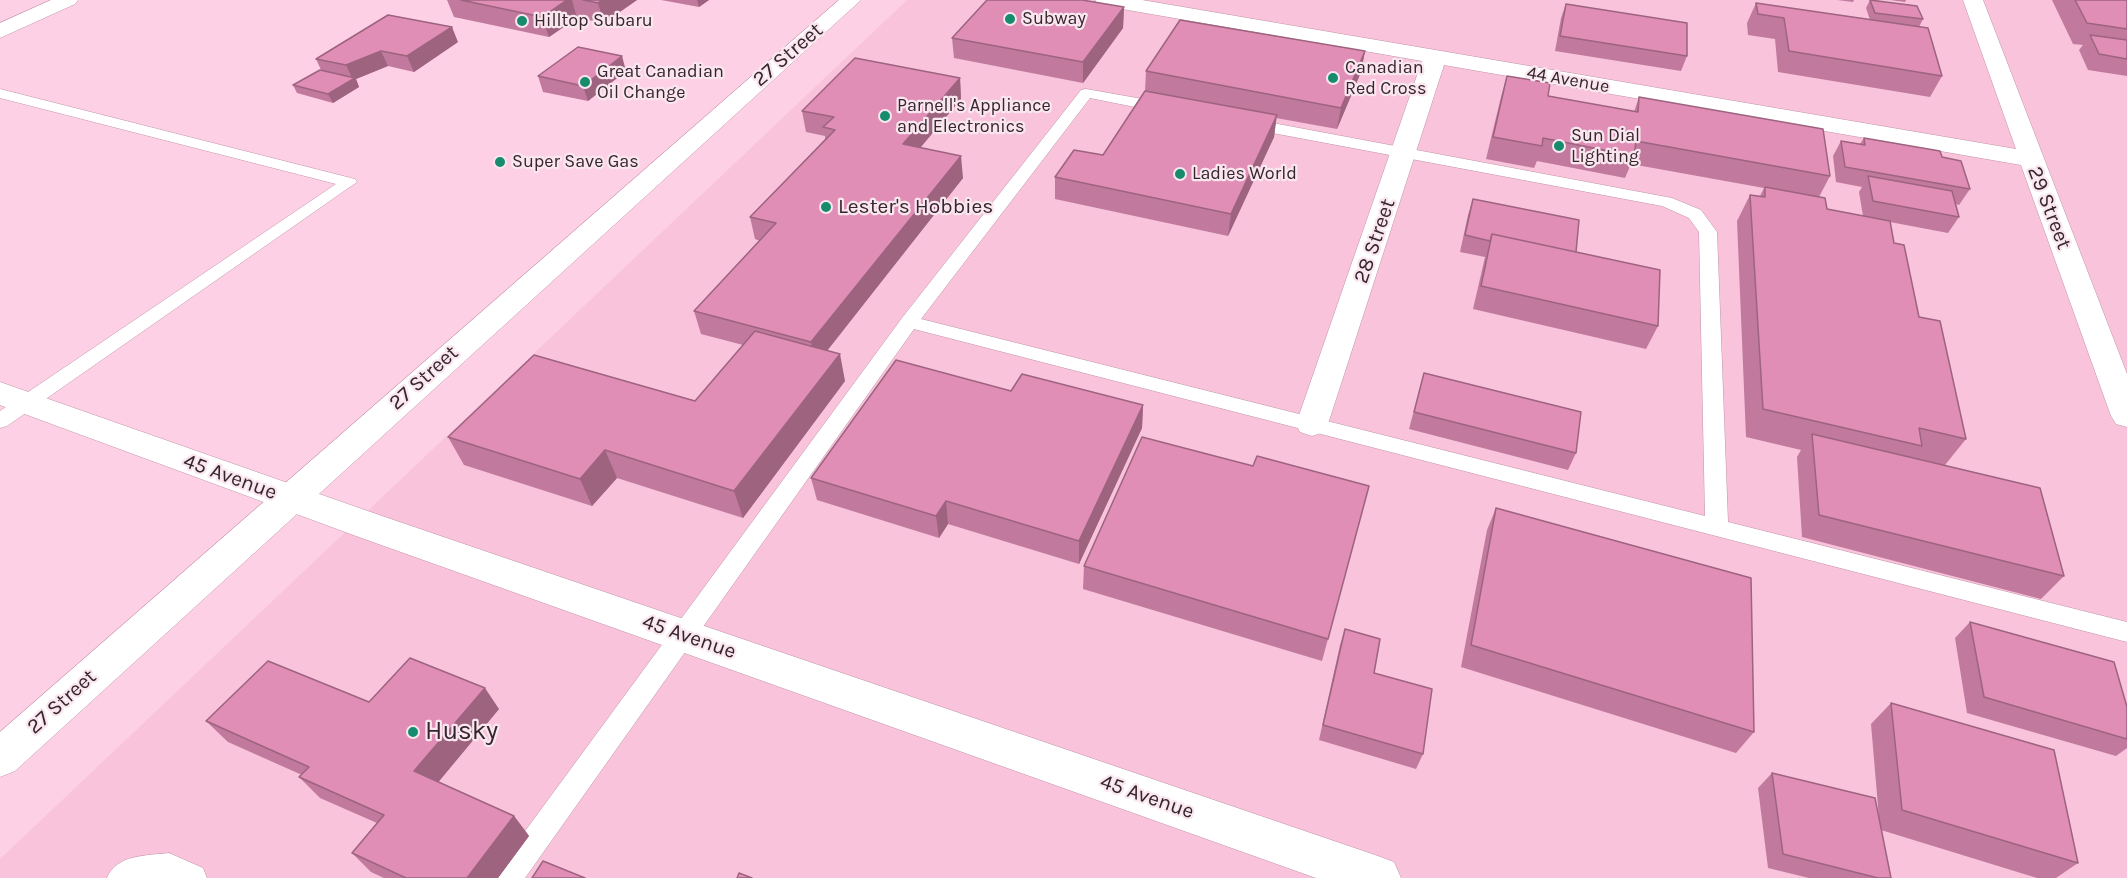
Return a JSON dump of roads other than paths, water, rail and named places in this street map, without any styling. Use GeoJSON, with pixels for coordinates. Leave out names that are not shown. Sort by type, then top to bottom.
{"type":"FeatureCollection","features":[{"type":"Feature","properties":{"kind":"street"},"geometry":{"type":"LineString","coordinates":[[0,31],[68,0]]}},
{"type":"Feature","properties":{"kind":"street","name":"27 Street"},"geometry":{"type":"LineString","coordinates":[[0,758],[289,498],[851,0]]}},
{"type":"Feature","properties":{"kind":"street","name":"44 Avenue"},"geometry":{"type":"LineString","coordinates":[[1105,0],[2031,159]]}},
{"type":"Feature","properties":{"kind":"street","name":"29 Street"},"geometry":{"type":"LineString","coordinates":[[1973,0],[2127,416]]}},
{"type":"Feature","properties":{"kind":"street","name":"28 Street"},"geometry":{"type":"LineString","coordinates":[[1312,424],[1405,153],[1435,57]]}},
{"type":"Feature","properties":{"kind":"street","name":"45 Avenue"},"geometry":{"type":"LineString","coordinates":[[9,406],[289,498],[1378,878]]}},
{"type":"Feature","properties":{"kind":"lane"},"geometry":{"type":"LineString","coordinates":[[0,93],[349,182],[9,406]]}},
{"type":"Feature","properties":{"kind":"lane"},"geometry":{"type":"LineString","coordinates":[[508,878],[909,322],[1086,93],[1177,110]]}},
{"type":"Feature","properties":{"kind":"lane"},"geometry":{"type":"LineString","coordinates":[[1234,121],[1666,202],[1695,214],[1708,232],[1718,527]]}},
{"type":"Feature","properties":{"kind":"lane"},"geometry":{"type":"LineString","coordinates":[[909,322],[2127,632]]}},
{"type":"Feature","properties":{"kind":"lane"},"geometry":{"type":"LineString","coordinates":[[121,878],[127,873],[169,867],[193,878]]}},
{"type":"Feature","properties":{"kind":"place","name":"Subway"},"geometry":{"type":"Point","coordinates":[1010,19]}},
{"type":"Feature","properties":{"kind":"place","name":"Hilltop Subaru"},"geometry":{"type":"Point","coordinates":[522,21]}},
{"type":"Feature","properties":{"kind":"place","name":"Canadian Red Cross"},"geometry":{"type":"Point","coordinates":[1333,78]}},
{"type":"Feature","properties":{"kind":"place","name":"Great Canadian Oil Change"},"geometry":{"type":"Point","coordinates":[585,82]}},
{"type":"Feature","properties":{"kind":"place","name":"Parnell's Appliance and Electronics"},"geometry":{"type":"Point","coordinates":[885,116]}},
{"type":"Feature","properties":{"kind":"place","name":"Sun Dial Lighting"},"geometry":{"type":"Point","coordinates":[1559,146]}},
{"type":"Feature","properties":{"kind":"place","name":"Super Save Gas"},"geometry":{"type":"Point","coordinates":[500,162]}},
{"type":"Feature","properties":{"kind":"place","name":"Ladies World"},"geometry":{"type":"Point","coordinates":[1180,174]}},
{"type":"Feature","properties":{"kind":"place","name":"Lester's Hobbies"},"geometry":{"type":"Point","coordinates":[826,207]}},
{"type":"Feature","properties":{"kind":"place","name":"Husky"},"geometry":{"type":"Point","coordinates":[413,732]}}]}
